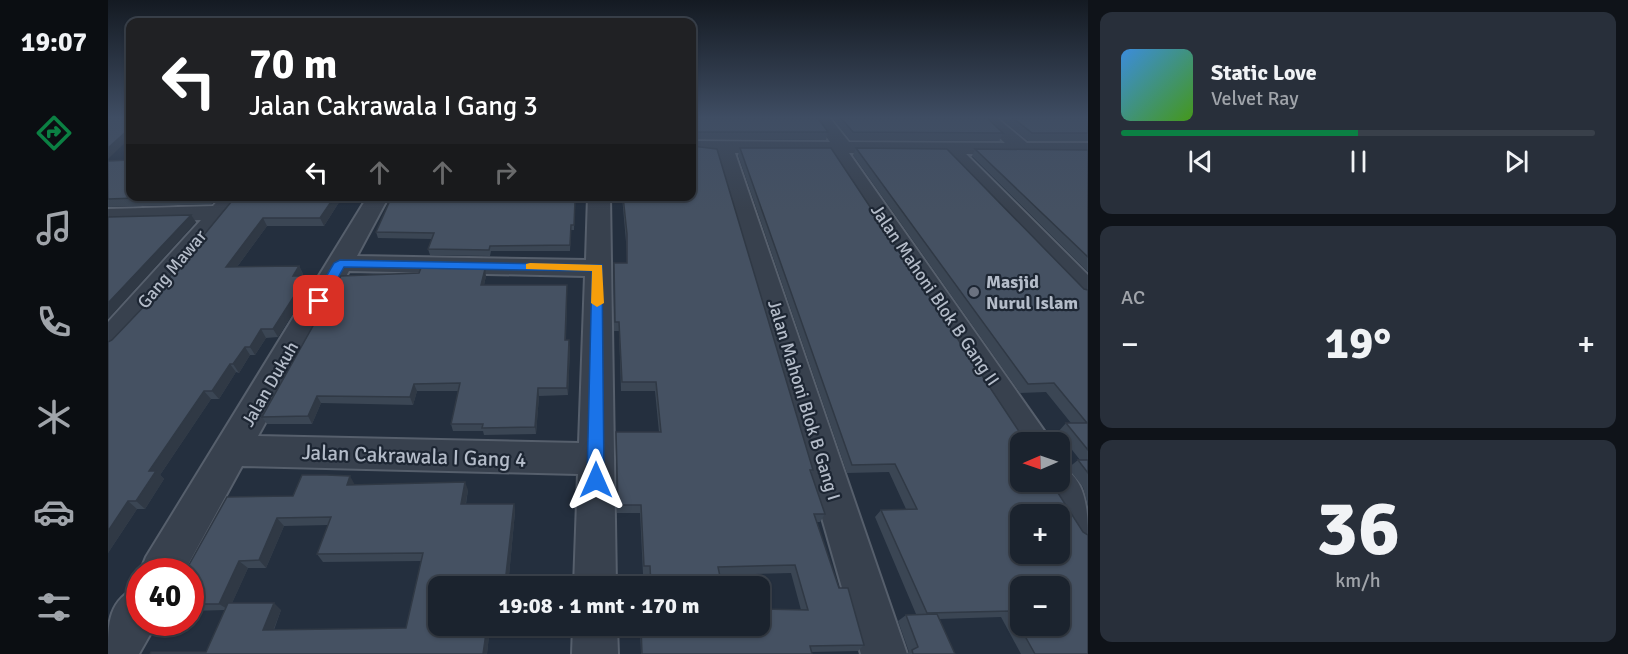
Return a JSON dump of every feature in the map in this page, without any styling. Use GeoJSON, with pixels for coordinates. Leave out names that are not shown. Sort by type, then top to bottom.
{"type":"FeatureCollection","features":[{"type":"Feature","properties":{"kind":"street","name":"Jalan Mahoni Blok B Gang I"},"geometry":{"type":"LineString","coordinates":[[710,149],[727,155],[884,654]]}},
{"type":"Feature","properties":{"kind":"street","name":"Jalan Mahoni Blok B Gang II"},"geometry":{"type":"LineString","coordinates":[[840,149],[1026,432]]}},
{"type":"Feature","properties":{"kind":"street"},"geometry":{"type":"LineString","coordinates":[[949,149],[1088,290]]}},
{"type":"Feature","properties":{"kind":"street"},"geometry":{"type":"LineString","coordinates":[[1044,149],[1088,149]]}},
{"type":"Feature","properties":{"kind":"street"},"geometry":{"type":"LineString","coordinates":[[1064,149],[1088,167]]}},
{"type":"Feature","properties":{"kind":"street","name":"Jalan Dukuh"},"geometry":{"type":"LineString","coordinates":[[169,558],[376,201]]}},
{"type":"Feature","properties":{"kind":"street"},"geometry":{"type":"LineString","coordinates":[[595,576],[599,201]]}},
{"type":"Feature","properties":{"kind":"street"},"geometry":{"type":"LineString","coordinates":[[108,216],[227,205]]}},
{"type":"Feature","properties":{"kind":"street","name":"Gang Mawar"},"geometry":{"type":"LineString","coordinates":[[108,340],[147,299],[227,205]]}},
{"type":"Feature","properties":{"kind":"street"},"geometry":{"type":"LineString","coordinates":[[340,263],[598,268]]}},
{"type":"Feature","properties":{"kind":"street","name":"Jalan Cakrawala I Gang 4"},"geometry":{"type":"LineString","coordinates":[[232,451],[596,459]]}},
{"type":"Feature","properties":{"kind":"street"},"geometry":{"type":"LineString","coordinates":[[1066,492],[1088,525]]}},
{"type":"Feature","properties":{"kind":"street"},"geometry":{"type":"LineString","coordinates":[[113,654],[126,632]]}},
{"type":"Feature","properties":{"kind":"street"},"geometry":{"type":"LineString","coordinates":[[595,636],[595,654]]}},
{"type":"Feature","properties":{"kind":"building"},"geometry":{"type":"Polygon","coordinates":[[[696,149],[717,149],[813,470],[810,470],[825,514],[814,514],[839,588],[848,588],[864,645],[810,646],[812,654],[642,654],[641,636],[770,636],[770,609],[808,610],[795,565],[718,567],[720,576],[650,576],[650,566],[644,566],[641,505],[618,505],[616,432],[661,432],[656,382],[622,382],[619,322],[615,322],[614,263],[627,263],[624,201],[696,201],[696,149]]]}},
{"type":"Feature","properties":{"kind":"building"},"geometry":{"type":"Polygon","coordinates":[[[740,149],[831,149],[1019,432],[1010,432],[1010,492],[1057,492],[1065,504],[1010,504],[1010,564],[1070,564],[1070,512],[1083,532],[1088,535],[1088,654],[1035,654],[1025,636],[1070,636],[1070,576],[1010,576],[1010,611],[927,613],[881,510],[917,509],[895,464],[852,465],[740,149]]]}},
{"type":"Feature","properties":{"kind":"building"},"geometry":{"type":"Polygon","coordinates":[[[856,149],[947,149],[1084,289],[1088,290],[1088,450],[1066,423],[1087,423],[1054,383],[1028,384],[856,149]]]}},
{"type":"Feature","properties":{"kind":"building"},"geometry":{"type":"Polygon","coordinates":[[[975,149],[1088,150],[1088,257],[975,149]]]}},
{"type":"Feature","properties":{"kind":"building"},"geometry":{"type":"Polygon","coordinates":[[[126,160],[126,198],[108,199],[108,161],[126,160]]]}},
{"type":"Feature","properties":{"kind":"building"},"geometry":{"type":"Polygon","coordinates":[[[232,201],[332,201],[320,218],[263,218],[226,267],[299,266],[293,276],[307,276],[273,329],[261,329],[250,347],[245,347],[233,364],[230,364],[212,391],[204,391],[149,471],[156,471],[136,501],[128,501],[108,531],[108,342],[152,298],[232,201]]]}},
{"type":"Feature","properties":{"kind":"building"},"geometry":{"type":"Polygon","coordinates":[[[390,201],[575,201],[570,245],[490,246],[489,250],[428,249],[434,233],[376,232],[390,201]]]}},
{"type":"Feature","properties":{"kind":"building"},"geometry":{"type":"Polygon","coordinates":[[[191,215],[108,303],[108,217],[191,215]]]}},
{"type":"Feature","properties":{"kind":"building"},"geometry":{"type":"Polygon","coordinates":[[[421,268],[485,269],[481,285],[567,285],[565,340],[569,340],[567,388],[538,388],[535,427],[482,428],[483,424],[451,424],[460,383],[414,384],[410,397],[317,396],[308,416],[262,417],[341,276],[419,273],[421,268]]]}},
{"type":"Feature","properties":{"kind":"building"},"geometry":{"type":"Polygon","coordinates":[[[1078,460],[1088,460],[1088,473],[1078,460]]]}},
{"type":"Feature","properties":{"kind":"building"},"geometry":{"type":"Polygon","coordinates":[[[302,475],[327,475],[350,476],[347,485],[465,482],[461,504],[514,504],[506,576],[428,576],[428,636],[486,636],[483,654],[150,654],[151,652],[206,652],[228,603],[274,603],[263,630],[406,628],[423,553],[317,554],[331,517],[277,518],[259,560],[239,561],[219,604],[204,604],[204,558],[193,558],[227,497],[293,496],[302,475]]]}},
{"type":"Feature","properties":{"kind":"building"},"geometry":{"type":"Polygon","coordinates":[[[937,614],[955,654],[913,654],[912,650],[918,647],[906,615],[937,614]]]}},
{"type":"Feature","properties":{"kind":"slow traffic"},"geometry":{"type":"LineString","coordinates":[[530,266],[598,268],[597,303]]}},
{"type":"Feature","properties":{"kind":"place","name":"Masjid Nurul Islam"},"geometry":{"type":"Point","coordinates":[974,292]}},
{"type":"Feature","properties":{"kind":"route"},"geometry":{"type":"LineString","coordinates":[[319,301],[340,263],[598,268],[596,480]]}}]}
